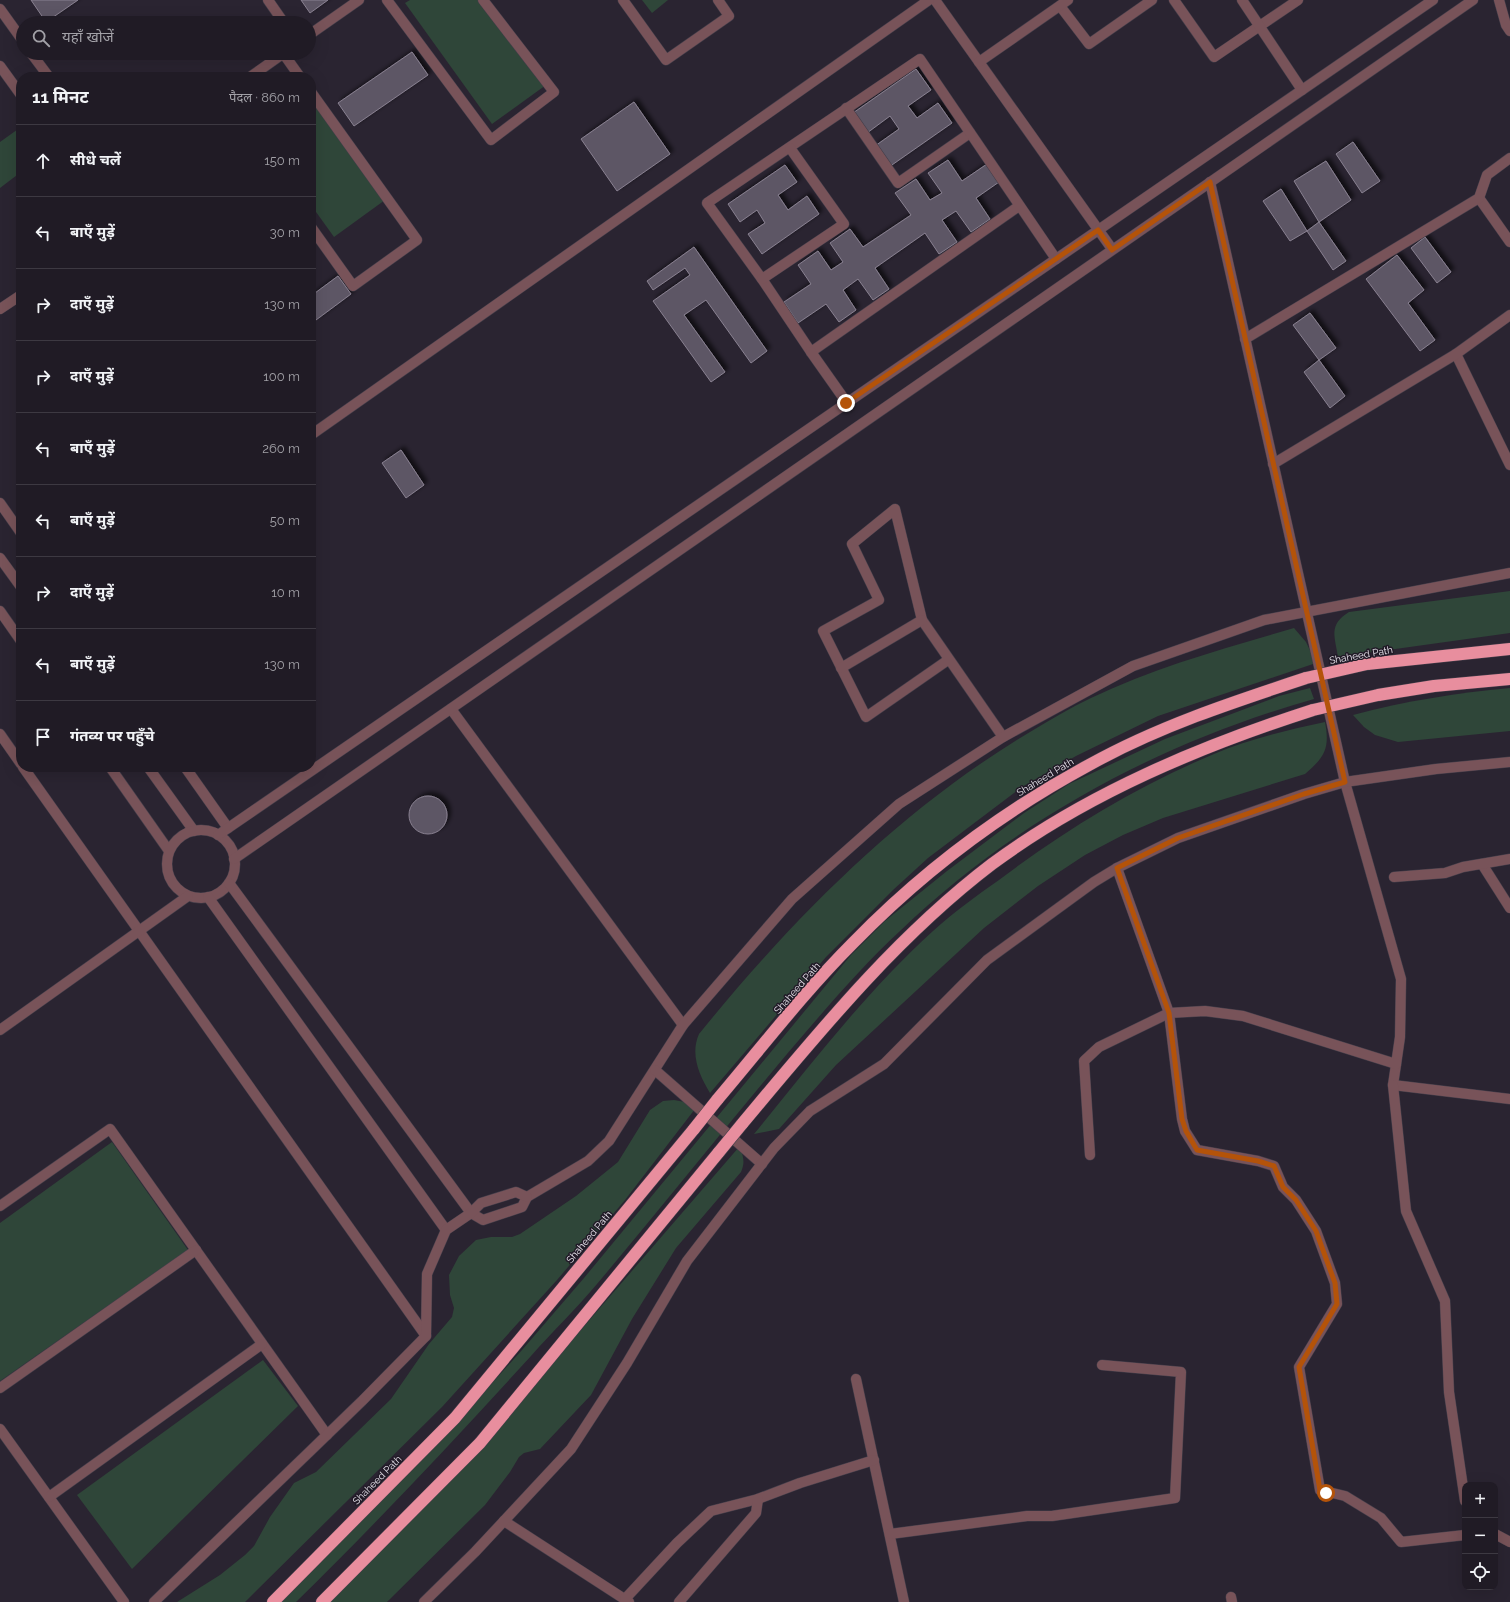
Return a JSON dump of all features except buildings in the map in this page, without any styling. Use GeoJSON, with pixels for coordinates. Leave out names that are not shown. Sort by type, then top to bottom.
{"type":"FeatureCollection","features":[{"type":"Feature","properties":{"kind":"highway","name":"Shaheed Path"},"geometry":{"type":"LineString","coordinates":[[273,1602],[455,1418],[717,1100],[852,943],[925,875],[971,838],[1089,764],[1158,732],[1252,696],[1306,678],[1367,664],[1510,649]]}},
{"type":"Feature","properties":{"kind":"highway"},"geometry":{"type":"LineString","coordinates":[[322,1602],[480,1443],[742,1124],[830,1020],[876,970],[944,905],[992,864],[1041,832],[1105,795],[1172,762],[1266,725],[1313,710],[1378,695],[1434,686],[1510,679]]}},
{"type":"Feature","properties":{"kind":"street"},"geometry":{"type":"LineString","coordinates":[[268,0],[279,16]]}},
{"type":"Feature","properties":{"kind":"street"},"geometry":{"type":"LineString","coordinates":[[316,30],[359,0]]}},
{"type":"Feature","properties":{"kind":"street"},"geometry":{"type":"LineString","coordinates":[[387,0],[490,140],[554,92],[483,0]]}},
{"type":"Feature","properties":{"kind":"street"},"geometry":{"type":"LineString","coordinates":[[623,0],[666,60],[730,16],[718,0]]}},
{"type":"Feature","properties":{"kind":"street"},"geometry":{"type":"LineString","coordinates":[[316,431],[929,0]]}},
{"type":"Feature","properties":{"kind":"street"},"geometry":{"type":"LineString","coordinates":[[935,0],[1112,250]]}},
{"type":"Feature","properties":{"kind":"street"},"geometry":{"type":"LineString","coordinates":[[979,62],[1064,3],[1089,44],[1152,0]]}},
{"type":"Feature","properties":{"kind":"street"},"geometry":{"type":"LineString","coordinates":[[1174,0],[1214,57],[1298,0]]}},
{"type":"Feature","properties":{"kind":"street"},"geometry":{"type":"LineString","coordinates":[[1242,0],[1302,90]]}},
{"type":"Feature","properties":{"kind":"street"},"geometry":{"type":"LineString","coordinates":[[316,767],[1433,0]]}},
{"type":"Feature","properties":{"kind":"street"},"geometry":{"type":"LineString","coordinates":[[234,859],[1472,0]]}},
{"type":"Feature","properties":{"kind":"street"},"geometry":{"type":"LineString","coordinates":[[1499,0],[1506,25],[1510,31]]}},
{"type":"Feature","properties":{"kind":"street"},"geometry":{"type":"LineString","coordinates":[[0,9],[16,31]]}},
{"type":"Feature","properties":{"kind":"street"},"geometry":{"type":"LineString","coordinates":[[846,403],[762,278],[707,203],[790,148],[846,108],[920,59],[1056,260]]}},
{"type":"Feature","properties":{"kind":"street"},"geometry":{"type":"LineString","coordinates":[[37,60],[45,72]]}},
{"type":"Feature","properties":{"kind":"street"},"geometry":{"type":"LineString","coordinates":[[257,72],[274,60]]}},
{"type":"Feature","properties":{"kind":"street"},"geometry":{"type":"LineString","coordinates":[[289,60],[297,72]]}},
{"type":"Feature","properties":{"kind":"street"},"geometry":{"type":"LineString","coordinates":[[0,66],[16,88]]}},
{"type":"Feature","properties":{"kind":"street"},"geometry":{"type":"LineString","coordinates":[[316,99],[417,240],[353,286],[316,234]]}},
{"type":"Feature","properties":{"kind":"street"},"geometry":{"type":"LineString","coordinates":[[846,108],[898,183],[970,134]]}},
{"type":"Feature","properties":{"kind":"street"},"geometry":{"type":"LineString","coordinates":[[762,278],[844,224],[790,148]]}},
{"type":"Feature","properties":{"kind":"street"},"geometry":{"type":"LineString","coordinates":[[1245,339],[1479,198],[1487,175],[1510,158]]}},
{"type":"Feature","properties":{"kind":"street"},"geometry":{"type":"LineString","coordinates":[[1210,182],[1345,782],[1401,979],[1400,1036],[1393,1085],[1406,1211],[1445,1301],[1448,1392],[1462,1482]]}},
{"type":"Feature","properties":{"kind":"street"},"geometry":{"type":"LineString","coordinates":[[1479,198],[1510,242]]}},
{"type":"Feature","properties":{"kind":"street"},"geometry":{"type":"LineString","coordinates":[[811,352],[1019,206]]}},
{"type":"Feature","properties":{"kind":"street"},"geometry":{"type":"LineString","coordinates":[[0,309],[16,298]]}},
{"type":"Feature","properties":{"kind":"street"},"geometry":{"type":"LineString","coordinates":[[1273,464],[1456,354],[1510,315]]}},
{"type":"Feature","properties":{"kind":"street"},"geometry":{"type":"LineString","coordinates":[[1456,354],[1510,465]]}},
{"type":"Feature","properties":{"kind":"street"},"geometry":{"type":"LineString","coordinates":[[0,503],[16,525]]}},
{"type":"Feature","properties":{"kind":"street"},"geometry":{"type":"LineString","coordinates":[[948,660],[866,717],[823,631],[879,600],[852,544],[895,509],[922,620],[948,660],[1003,737]]}},
{"type":"Feature","properties":{"kind":"street"},"geometry":{"type":"LineString","coordinates":[[0,558],[16,580]]}},
{"type":"Feature","properties":{"kind":"street"},"geometry":{"type":"LineString","coordinates":[[229,883],[471,1213],[483,1220],[522,1207],[527,1197],[588,1161],[609,1141],[683,1025],[792,899],[899,804],[1003,737],[1132,666],[1264,620],[1510,573]]}},
{"type":"Feature","properties":{"kind":"street"},"geometry":{"type":"LineString","coordinates":[[0,611],[16,634]]}},
{"type":"Feature","properties":{"kind":"street"},"geometry":{"type":"LineString","coordinates":[[841,668],[922,620]]}},
{"type":"Feature","properties":{"kind":"street"},"geometry":{"type":"LineString","coordinates":[[450,709],[683,1025]]}},
{"type":"Feature","properties":{"kind":"street"},"geometry":{"type":"LineString","coordinates":[[0,734],[16,757]]}},
{"type":"Feature","properties":{"kind":"street"},"geometry":{"type":"LineString","coordinates":[[424,1602],[572,1449],[627,1363],[687,1261],[774,1148],[810,1111],[884,1064],[987,960],[1094,882],[1117,868],[1178,838],[1304,794],[1345,782],[1436,769],[1510,762]]}},
{"type":"Feature","properties":{"kind":"street"},"geometry":{"type":"LineString","coordinates":[[27,772],[426,1336]]}},
{"type":"Feature","properties":{"kind":"street"},"geometry":{"type":"LineString","coordinates":[[114,772],[169,851]]}},
{"type":"Feature","properties":{"kind":"street"},"geometry":{"type":"LineString","coordinates":[[152,772],[194,831]]}},
{"type":"Feature","properties":{"kind":"street"},"geometry":{"type":"LineString","coordinates":[[189,772],[228,828]]}},
{"type":"Feature","properties":{"kind":"street"},"geometry":{"type":"LineString","coordinates":[[218,835],[309,772]]}},
{"type":"Feature","properties":{"kind":"street"},"geometry":{"type":"LineString","coordinates":[[200,830],[218,835],[225,840],[233,851],[235,864],[233,878],[226,887],[214,896],[202,898],[188,896],[178,889],[169,877],[167,865],[169,851],[176,841],[188,832],[200,830]]}},
{"type":"Feature","properties":{"kind":"street"},"geometry":{"type":"LineString","coordinates":[[1394,877],[1445,873],[1510,859]]}},
{"type":"Feature","properties":{"kind":"street"},"geometry":{"type":"LineString","coordinates":[[1482,864],[1510,908]]}},
{"type":"Feature","properties":{"kind":"street"},"geometry":{"type":"LineString","coordinates":[[1117,868],[1169,1013],[1182,1119],[1186,1131],[1197,1150],[1258,1161],[1274,1166],[1283,1187],[1296,1200],[1316,1231],[1335,1283],[1337,1304],[1299,1367],[1320,1490],[1345,1496],[1381,1518],[1401,1542],[1462,1535]]}},
{"type":"Feature","properties":{"kind":"street"},"geometry":{"type":"LineString","coordinates":[[1,1027],[188,896]]}},
{"type":"Feature","properties":{"kind":"street"},"geometry":{"type":"LineString","coordinates":[[208,897],[446,1230]]}},
{"type":"Feature","properties":{"kind":"street"},"geometry":{"type":"LineString","coordinates":[[1090,1155],[1084,1061],[1099,1047],[1169,1013],[1205,1011],[1243,1016],[1396,1064]]}},
{"type":"Feature","properties":{"kind":"street"},"geometry":{"type":"LineString","coordinates":[[655,1070],[762,1164]]}},
{"type":"Feature","properties":{"kind":"street"},"geometry":{"type":"LineString","coordinates":[[1393,1085],[1510,1099]]}},
{"type":"Feature","properties":{"kind":"street"},"geometry":{"type":"LineString","coordinates":[[0,1206],[110,1129],[327,1435]]}},
{"type":"Feature","properties":{"kind":"street"},"geometry":{"type":"LineString","coordinates":[[154,1602],[327,1435],[426,1336],[427,1274],[446,1230],[471,1213],[481,1203],[516,1192],[527,1197]]}},
{"type":"Feature","properties":{"kind":"street"},"geometry":{"type":"LineString","coordinates":[[0,1388],[196,1250]]}},
{"type":"Feature","properties":{"kind":"street"},"geometry":{"type":"LineString","coordinates":[[49,1497],[262,1344]]}},
{"type":"Feature","properties":{"kind":"street"},"geometry":{"type":"LineString","coordinates":[[890,1534],[1027,1516],[1052,1516],[1175,1498],[1181,1372],[1102,1365]]}},
{"type":"Feature","properties":{"kind":"street"},"geometry":{"type":"LineString","coordinates":[[856,1379],[904,1602]]}},
{"type":"Feature","properties":{"kind":"street"},"geometry":{"type":"LineString","coordinates":[[0,1429],[124,1602]]}},
{"type":"Feature","properties":{"kind":"street"},"geometry":{"type":"LineString","coordinates":[[504,1521],[627,1601],[677,1543],[711,1511],[758,1499],[800,1483],[874,1460]]}},
{"type":"Feature","properties":{"kind":"street"},"geometry":{"type":"LineString","coordinates":[[679,1602],[756,1513],[758,1499]]}},
{"type":"Feature","properties":{"kind":"street"},"geometry":{"type":"LineString","coordinates":[[1498,1536],[1510,1542]]}},
{"type":"Feature","properties":{"kind":"green space"},"geometry":{"type":"Polygon","coordinates":[[[410,0],[483,0],[546,85],[492,124],[405,3],[410,0]]]}},
{"type":"Feature","properties":{"kind":"green space"},"geometry":{"type":"Polygon","coordinates":[[[642,0],[668,0],[652,13],[642,0]]]}},
{"type":"Feature","properties":{"kind":"green space"},"geometry":{"type":"Polygon","coordinates":[[[316,105],[385,200],[334,237],[316,212],[316,105]]]}},
{"type":"Feature","properties":{"kind":"green space"},"geometry":{"type":"Polygon","coordinates":[[[16,131],[16,176],[0,188],[0,142],[16,131]]]}},
{"type":"Feature","properties":{"kind":"green space"},"geometry":{"type":"Polygon","coordinates":[[[1510,591],[1510,633],[1338,657],[1334,632],[1338,622],[1349,612],[1510,591]]]}},
{"type":"Feature","properties":{"kind":"green space"},"geometry":{"type":"Polygon","coordinates":[[[1294,628],[1306,642],[1316,663],[1158,716],[1076,756],[1022,787],[928,858],[893,890],[826,957],[710,1093],[702,1079],[697,1064],[695,1049],[699,1034],[772,949],[811,908],[851,868],[937,795],[983,762],[1030,732],[1091,698],[1165,668],[1294,628]]]}},
{"type":"Feature","properties":{"kind":"green space"},"geometry":{"type":"Polygon","coordinates":[[[1310,688],[1314,699],[1257,717],[1201,738],[1146,762],[1093,790],[1041,820],[992,854],[945,891],[885,945],[842,991],[763,1083],[589,1293],[386,1512],[296,1602],[276,1602],[462,1416],[522,1350],[584,1278],[851,955],[885,921],[947,871],[1024,813],[1069,784],[1165,739],[1279,696],[1310,688]]]}},
{"type":"Feature","properties":{"kind":"green space"},"geometry":{"type":"Polygon","coordinates":[[[1510,688],[1510,731],[1398,742],[1375,735],[1364,727],[1353,715],[1431,698],[1510,688]]]}},
{"type":"Feature","properties":{"kind":"green space"},"geometry":{"type":"Polygon","coordinates":[[[1325,722],[1327,739],[1324,751],[1317,762],[1305,774],[1163,818],[1123,835],[1085,855],[1038,886],[984,928],[836,1065],[779,1129],[754,1134],[840,1029],[908,954],[933,931],[974,898],[1050,844],[1102,810],[1157,780],[1214,754],[1255,739],[1325,722]]]}},
{"type":"Feature","properties":{"kind":"green space"},"geometry":{"type":"Polygon","coordinates":[[[674,1100],[685,1102],[695,1109],[625,1200],[557,1280],[442,1407],[245,1602],[177,1602],[220,1575],[245,1555],[254,1546],[270,1517],[294,1483],[316,1472],[391,1399],[429,1344],[452,1317],[454,1308],[450,1295],[449,1275],[459,1256],[476,1240],[491,1237],[512,1237],[520,1234],[576,1196],[618,1162],[650,1110],[663,1101],[674,1100]]]}},
{"type":"Feature","properties":{"kind":"green space"},"geometry":{"type":"Polygon","coordinates":[[[112,1142],[188,1250],[0,1381],[0,1223],[112,1142]]]}},
{"type":"Feature","properties":{"kind":"green space"},"geometry":{"type":"Polygon","coordinates":[[[739,1147],[743,1160],[741,1172],[676,1248],[632,1319],[591,1395],[540,1449],[524,1453],[519,1457],[510,1472],[485,1505],[387,1602],[323,1602],[504,1419],[739,1147]]]}},
{"type":"Feature","properties":{"kind":"green space"},"geometry":{"type":"Polygon","coordinates":[[[263,1360],[298,1406],[132,1569],[77,1495],[263,1360]]]}},
{"type":"Feature","properties":{"kind":"route"},"geometry":{"type":"LineString","coordinates":[[846,403],[1098,230],[1112,250],[1210,182],[1345,782],[1304,794],[1178,838],[1117,868],[1169,1013],[1182,1119],[1186,1131],[1197,1150],[1258,1161],[1274,1166],[1283,1187],[1296,1200],[1316,1231],[1335,1283],[1337,1304],[1299,1367],[1320,1490],[1326,1493]]}}]}
